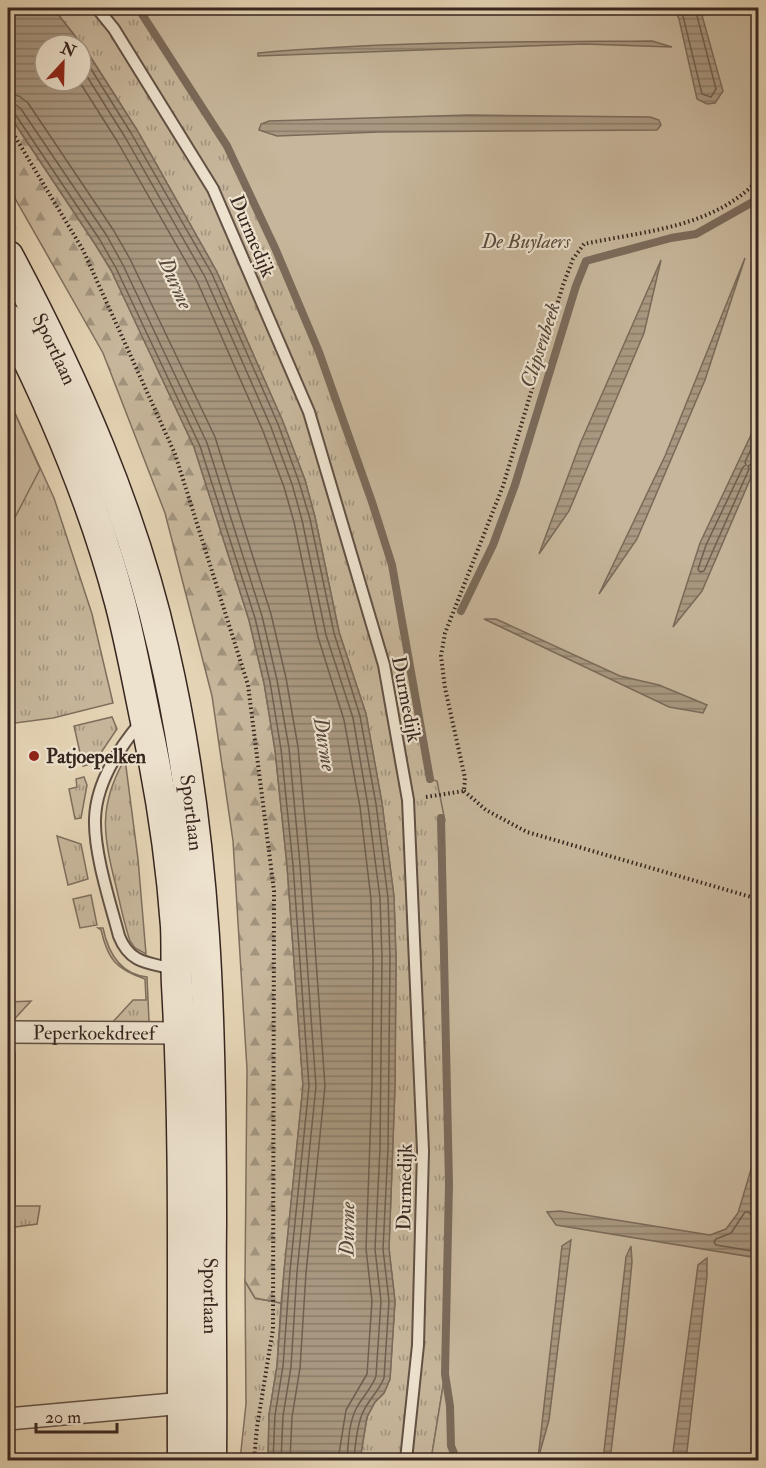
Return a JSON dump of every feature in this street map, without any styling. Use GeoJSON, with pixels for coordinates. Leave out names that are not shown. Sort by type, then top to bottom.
{"type":"FeatureCollection","features":[{"type":"Feature","properties":{"kind":"main road","name":"Sportlaan"},"geometry":{"type":"LineString","coordinates":[[8,256],[68,372],[115,488],[150,597],[163,646],[185,756],[202,891],[210,1018],[211,1461]]}},
{"type":"Feature","properties":{"kind":"main road","name":"Sportlaan"},"geometry":{"type":"LineString","coordinates":[[8,319],[44,394],[86,496],[120,601],[135,659],[155,761],[168,846],[176,927],[183,1131],[183,1461]]}},
{"type":"Feature","properties":{"kind":"street","name":"Peperkoekdreef"},"geometry":{"type":"LineString","coordinates":[[8,1032],[180,1033]]}},
{"type":"Feature","properties":{"kind":"street"},"geometry":{"type":"LineString","coordinates":[[8,1419],[212,1400]]}},
{"type":"Feature","properties":{"kind":"lane","name":"Durmedijk"},"geometry":{"type":"LineString","coordinates":[[97,8],[114,29],[213,189],[309,412],[384,665],[408,800],[423,1151],[418,1345],[406,1461]]}},
{"type":"Feature","properties":{"kind":"lane"},"geometry":{"type":"LineString","coordinates":[[145,717],[115,758],[102,787],[95,819],[96,843],[123,947],[131,956],[142,962],[177,969]]}},
{"type":"Feature","properties":{"kind":"path"},"geometry":{"type":"LineString","coordinates":[[464,791],[465,778],[445,688],[441,656],[445,633],[503,486],[512,449],[573,259],[584,244],[653,232],[690,222],[721,207],[751,188],[759,180]]}},
{"type":"Feature","properties":{"kind":"path"},"geometry":{"type":"LineString","coordinates":[[408,800],[464,791],[486,810],[527,832],[759,899]]}},
{"type":"Feature","properties":{"kind":"green space"},"geometry":{"type":"Polygon","coordinates":[[[53,8],[138,8],[227,146],[275,248],[319,352],[372,502],[392,565],[431,779],[758,876],[441,830],[449,1184],[445,1374],[431,1460],[360,1460],[367,1417],[375,1402],[384,1393],[390,1379],[395,1301],[389,1249],[395,1086],[394,897],[382,803],[366,714],[339,632],[305,480],[283,422],[217,272],[137,130],[93,61],[93,33],[73,33],[53,8]]]}},
{"type":"Feature","properties":{"kind":"green space","name":"De Buylaers"},"geometry":{"type":"Polygon","coordinates":[[[138,8],[758,8],[758,1460],[431,1460],[445,1374],[449,1184],[441,830],[445,821],[437,781],[430,779],[392,565],[319,352],[275,248],[227,146],[138,8]]]}},
{"type":"Feature","properties":{"kind":"green space"},"geometry":{"type":"Polygon","coordinates":[[[8,113],[111,270],[194,447],[249,620],[264,683],[275,750],[287,865],[303,1086],[281,1303],[255,1298],[245,1281],[247,1069],[233,841],[212,696],[165,513],[103,353],[8,186],[8,113]]]}},
{"type":"Feature","properties":{"kind":"green space"},"geometry":{"type":"Polygon","coordinates":[[[8,398],[54,498],[92,614],[113,703],[53,718],[8,724],[8,398]]]}},
{"type":"Feature","properties":{"kind":"green space"},"geometry":{"type":"Polygon","coordinates":[[[8,398],[40,469],[8,531],[8,398]]]}},
{"type":"Feature","properties":{"kind":"green space"},"geometry":{"type":"Polygon","coordinates":[[[112,717],[117,729],[94,763],[83,766],[74,726],[112,717]]]}},
{"type":"Feature","properties":{"kind":"green space"},"geometry":{"type":"Polygon","coordinates":[[[125,759],[138,859],[146,954],[135,948],[130,941],[106,836],[110,791],[125,759]]]}},
{"type":"Feature","properties":{"kind":"green space"},"geometry":{"type":"Polygon","coordinates":[[[84,777],[87,785],[81,818],[75,819],[69,789],[77,787],[76,779],[84,777]]]}},
{"type":"Feature","properties":{"kind":"green space"},"geometry":{"type":"Polygon","coordinates":[[[57,836],[81,844],[88,879],[68,885],[57,836]]]}},
{"type":"Feature","properties":{"kind":"green space"},"geometry":{"type":"Polygon","coordinates":[[[91,895],[97,925],[80,928],[73,899],[91,895]]]}},
{"type":"Feature","properties":{"kind":"green space"},"geometry":{"type":"Polygon","coordinates":[[[98,928],[103,928],[108,945],[122,967],[137,975],[147,977],[149,1021],[146,1024],[110,1025],[133,1000],[146,1000],[145,979],[127,971],[115,962],[98,928]]]}},
{"type":"Feature","properties":{"kind":"green space"},"geometry":{"type":"Polygon","coordinates":[[[31,1001],[9,1025],[8,1025],[8,1002],[31,1001]]]}},
{"type":"Feature","properties":{"kind":"green space"},"geometry":{"type":"Polygon","coordinates":[[[8,1052],[15,1052],[15,1206],[40,1206],[37,1224],[8,1228],[8,1052]]]}},
{"type":"Feature","properties":{"kind":"green space"},"geometry":{"type":"Polygon","coordinates":[[[245,1281],[255,1298],[281,1303],[277,1366],[269,1415],[268,1460],[240,1460],[246,1404],[245,1281]]]}},
{"type":"Feature","properties":{"kind":"water","name":"Durme"},"geometry":{"type":"Polygon","coordinates":[[[8,8],[53,8],[73,33],[33,33],[33,93],[93,93],[93,61],[137,130],[217,272],[283,422],[305,480],[339,632],[366,714],[382,803],[394,897],[395,1086],[389,1249],[395,1301],[390,1379],[384,1393],[375,1402],[367,1417],[360,1460],[268,1460],[269,1415],[277,1366],[284,1271],[303,1086],[287,865],[275,750],[264,683],[249,620],[194,447],[111,270],[8,113],[8,8]]]}},
{"type":"Feature","properties":{"kind":"water"},"geometry":{"type":"Polygon","coordinates":[[[674,8],[700,8],[723,91],[715,103],[707,104],[697,99],[679,19],[674,8]]]}},
{"type":"Feature","properties":{"kind":"water"},"geometry":{"type":"Polygon","coordinates":[[[652,41],[672,47],[584,44],[258,56],[258,53],[307,49],[406,44],[652,41]]]}},
{"type":"Feature","properties":{"kind":"water"},"geometry":{"type":"Polygon","coordinates":[[[468,115],[650,117],[659,120],[661,125],[657,130],[379,132],[277,136],[259,130],[261,124],[269,121],[468,115]]]}},
{"type":"Feature","properties":{"kind":"water"},"geometry":{"type":"Polygon","coordinates":[[[745,258],[705,380],[637,539],[599,594],[665,456],[745,258]]]}},
{"type":"Feature","properties":{"kind":"water"},"geometry":{"type":"Polygon","coordinates":[[[661,260],[644,333],[569,511],[539,554],[580,444],[661,260]]]}},
{"type":"Feature","properties":{"kind":"water"},"geometry":{"type":"Polygon","coordinates":[[[758,420],[758,461],[702,591],[673,627],[700,543],[758,420]]]}},
{"type":"Feature","properties":{"kind":"water"},"geometry":{"type":"Polygon","coordinates":[[[484,619],[496,619],[620,676],[659,685],[707,705],[703,713],[669,707],[484,619]]]}},
{"type":"Feature","properties":{"kind":"water"},"geometry":{"type":"Polygon","coordinates":[[[758,1146],[758,1181],[752,1201],[758,1222],[758,1258],[556,1225],[547,1212],[560,1211],[710,1235],[726,1229],[738,1213],[758,1146]]]}},
{"type":"Feature","properties":{"kind":"water"},"geometry":{"type":"Polygon","coordinates":[[[571,1240],[549,1420],[538,1459],[562,1246],[571,1240]]]}},
{"type":"Feature","properties":{"kind":"water"},"geometry":{"type":"Polygon","coordinates":[[[631,1246],[632,1262],[625,1335],[610,1460],[603,1460],[626,1257],[631,1246]]]}},
{"type":"Feature","properties":{"kind":"water"},"geometry":{"type":"Polygon","coordinates":[[[707,1258],[707,1276],[686,1460],[672,1460],[698,1265],[707,1258]]]}},
{"type":"Feature","properties":{"kind":"waterway"},"geometry":{"type":"LineString","coordinates":[[138,8],[227,146],[275,248],[319,352],[392,565],[430,779]]}},
{"type":"Feature","properties":{"kind":"waterway","name":"Clipsenbeek"},"geometry":{"type":"LineString","coordinates":[[461,611],[493,545],[515,485],[576,286],[586,261],[671,238],[696,234],[758,199]]}},
{"type":"Feature","properties":{"kind":"waterway"},"geometry":{"type":"LineString","coordinates":[[441,818],[449,1184],[445,1374],[450,1406],[451,1446],[457,1460]]}},
{"type":"Feature","properties":{"kind":"place","name":"Patjoepelken"},"geometry":{"type":"Point","coordinates":[34,756]}}]}
